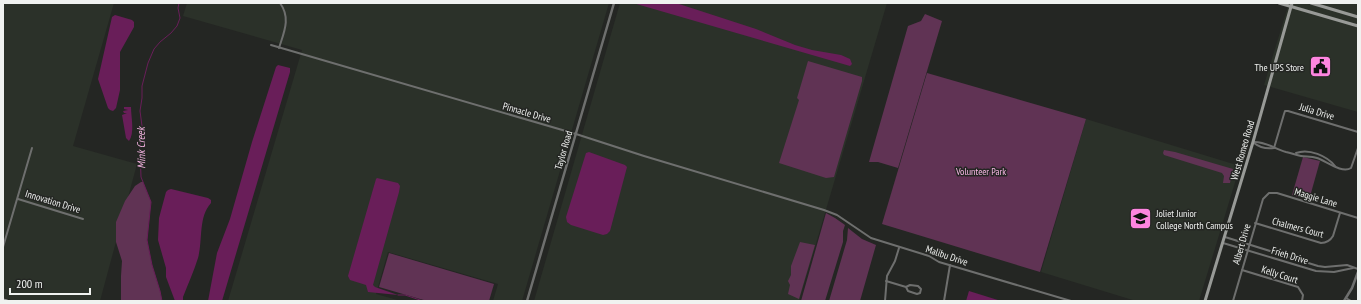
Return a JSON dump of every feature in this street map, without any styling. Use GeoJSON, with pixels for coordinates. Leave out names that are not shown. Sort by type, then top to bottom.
{"type":"FeatureCollection","features":[{"type":"Feature","properties":{"kind":"main road"},"geometry":{"type":"LineString","coordinates":[[1279,3],[1292,5],[1358,26]]}},
{"type":"Feature","properties":{"kind":"main road"},"geometry":{"type":"LineString","coordinates":[[1311,3],[1358,18]]}},
{"type":"Feature","properties":{"kind":"main road","name":"West Romeo Road"},"geometry":{"type":"LineString","coordinates":[[1206,301],[1292,5]]}},
{"type":"Feature","properties":{"kind":"main road"},"geometry":{"type":"LineString","coordinates":[[3,300],[7,301]]}},
{"type":"Feature","properties":{"kind":"street"},"geometry":{"type":"LineString","coordinates":[[279,48],[286,20],[284,10],[280,3]]}},
{"type":"Feature","properties":{"kind":"street","name":"Taylor Road"},"geometry":{"type":"LineString","coordinates":[[527,301],[614,3]]}},
{"type":"Feature","properties":{"kind":"street","name":"Pinnacle Drive"},"geometry":{"type":"LineString","coordinates":[[271,45],[576,134],[824,210]]}},
{"type":"Feature","properties":{"kind":"street","name":"Julia Drive"},"geometry":{"type":"LineString","coordinates":[[1274,148],[1286,111],[1358,132]]}},
{"type":"Feature","properties":{"kind":"street"},"geometry":{"type":"LineString","coordinates":[[1253,142],[1269,149],[1274,148],[1295,153],[1317,154],[1344,170],[1351,168],[1358,148]]}},
{"type":"Feature","properties":{"kind":"street"},"geometry":{"type":"LineString","coordinates":[[3,247],[32,148]]}},
{"type":"Feature","properties":{"kind":"street","name":"Maggie Lane"},"geometry":{"type":"LineString","coordinates":[[1269,193],[1277,193],[1358,218]]}},
{"type":"Feature","properties":{"kind":"street","name":"Albert Drive"},"geometry":{"type":"LineString","coordinates":[[1233,301],[1262,199],[1269,193]]}},
{"type":"Feature","properties":{"kind":"street","name":"Innovation Drive"},"geometry":{"type":"LineString","coordinates":[[18,199],[83,219]]}},
{"type":"Feature","properties":{"kind":"street","name":"Malibu Drive"},"geometry":{"type":"LineString","coordinates":[[824,210],[837,215],[871,238],[899,248],[929,256],[950,265],[1062,300],[1071,301]]}},
{"type":"Feature","properties":{"kind":"street","name":"Chalmers Court"},"geometry":{"type":"LineString","coordinates":[[1255,223],[1325,243],[1331,240],[1333,236],[1340,213]]}},
{"type":"Feature","properties":{"kind":"street","name":"Frieh Drive"},"geometry":{"type":"LineString","coordinates":[[1225,237],[1318,266],[1325,267],[1347,265],[1354,268]]}},
{"type":"Feature","properties":{"kind":"street","name":"Frieh Drive"},"geometry":{"type":"LineString","coordinates":[[1223,243],[1316,271],[1334,272],[1358,268]]}},
{"type":"Feature","properties":{"kind":"street"},"geometry":{"type":"LineString","coordinates":[[886,301],[887,276],[895,261],[899,248]]}},
{"type":"Feature","properties":{"kind":"street"},"geometry":{"type":"LineString","coordinates":[[944,301],[950,265]]}},
{"type":"Feature","properties":{"kind":"street","name":"Kelly Court"},"geometry":{"type":"LineString","coordinates":[[1242,270],[1298,286],[1302,295],[1302,301]]}},
{"type":"Feature","properties":{"kind":"street"},"geometry":{"type":"LineString","coordinates":[[1344,301],[1352,288],[1358,272]]}},
{"type":"Feature","properties":{"kind":"street"},"geometry":{"type":"LineString","coordinates":[[886,281],[906,287],[910,285],[918,286],[921,289],[917,294],[908,291],[906,287]]}},
{"type":"Feature","properties":{"kind":"street"},"geometry":{"type":"LineString","coordinates":[[1346,298],[1351,301]]}},
{"type":"Feature","properties":{"kind":"shaded area"},"geometry":{"type":"Polygon","coordinates":[[[3,3],[114,3],[73,146],[137,164],[100,301],[15,301],[3,298],[3,3]]]}},
{"type":"Feature","properties":{"kind":"shaded area"},"geometry":{"type":"Polygon","coordinates":[[[187,3],[609,3],[522,301],[493,301],[498,284],[388,252],[376,294],[401,301],[228,301],[302,50],[183,16],[187,3]]]}},
{"type":"Feature","properties":{"kind":"shaded area"},"geometry":{"type":"Polygon","coordinates":[[[620,3],[887,3],[799,301],[534,301],[620,3]]]}},
{"type":"Feature","properties":{"kind":"shaded area"},"geometry":{"type":"Polygon","coordinates":[[[633,3],[676,3],[756,29],[795,45],[812,50],[841,55],[850,59],[852,64],[850,66],[633,3]]]}},
{"type":"Feature","properties":{"kind":"shaded area"},"geometry":{"type":"Polygon","coordinates":[[[1289,3],[1358,3],[1358,112],[1264,85],[1289,3]]]}},
{"type":"Feature","properties":{"kind":"shaded area"},"geometry":{"type":"Polygon","coordinates":[[[115,15],[132,20],[134,22],[134,27],[120,52],[120,90],[116,108],[113,111],[108,108],[98,79],[112,17],[115,15]]]}},
{"type":"Feature","properties":{"kind":"shaded area"},"geometry":{"type":"Polygon","coordinates":[[[278,65],[290,68],[290,72],[222,301],[208,301],[217,253],[230,219],[252,142],[276,67],[278,65]]]}},
{"type":"Feature","properties":{"kind":"shaded area"},"geometry":{"type":"Polygon","coordinates":[[[124,107],[131,107],[132,134],[129,141],[126,138],[122,115],[127,113],[124,113],[123,111],[128,110],[124,109],[124,107]]]}},
{"type":"Feature","properties":{"kind":"shaded area","name":"Joliet Junior College North Campus"},"geometry":{"type":"Polygon","coordinates":[[[1086,119],[1240,166],[1199,301],[1136,301],[1041,272],[1086,119]]]}},
{"type":"Feature","properties":{"kind":"shaded area"},"geometry":{"type":"Polygon","coordinates":[[[589,152],[627,167],[610,231],[603,235],[571,225],[567,222],[566,217],[586,153],[589,152]]]}},
{"type":"Feature","properties":{"kind":"shaded area"},"geometry":{"type":"Polygon","coordinates":[[[377,178],[398,183],[400,186],[373,285],[398,295],[368,292],[366,285],[350,280],[348,276],[377,178]]]}},
{"type":"Feature","properties":{"kind":"shaded area"},"geometry":{"type":"Polygon","coordinates":[[[171,189],[211,200],[202,222],[198,258],[183,297],[183,301],[175,301],[166,277],[166,268],[158,240],[159,218],[166,192],[171,189]]]}},
{"type":"Feature","properties":{"kind":"shaded area"},"geometry":{"type":"Polygon","coordinates":[[[969,291],[1001,301],[966,301],[969,291]]]}},
{"type":"Feature","properties":{"kind":"green space"},"geometry":{"type":"Polygon","coordinates":[[[925,14],[942,21],[898,168],[878,162],[869,162],[908,26],[921,21],[925,14]]]}},
{"type":"Feature","properties":{"kind":"green space"},"geometry":{"type":"Polygon","coordinates":[[[808,61],[862,77],[834,177],[826,178],[779,163],[799,100],[797,98],[808,61]]]}},
{"type":"Feature","properties":{"kind":"green space","name":"Volunteer Park"},"geometry":{"type":"Polygon","coordinates":[[[927,73],[1086,119],[1040,272],[882,224],[927,73]]]}},
{"type":"Feature","properties":{"kind":"green space"},"geometry":{"type":"Polygon","coordinates":[[[1164,150],[1233,169],[1230,183],[1223,183],[1224,176],[1222,173],[1164,155],[1164,150]]]}},
{"type":"Feature","properties":{"kind":"green space"},"geometry":{"type":"Polygon","coordinates":[[[1303,157],[1320,161],[1309,200],[1292,195],[1303,157]]]}},
{"type":"Feature","properties":{"kind":"green space"},"geometry":{"type":"Polygon","coordinates":[[[143,182],[151,202],[147,240],[162,301],[121,301],[122,261],[116,242],[116,222],[125,201],[135,186],[143,182]]]}},
{"type":"Feature","properties":{"kind":"green space"},"geometry":{"type":"Polygon","coordinates":[[[826,213],[845,225],[843,231],[843,242],[825,301],[801,301],[826,213]]]}},
{"type":"Feature","properties":{"kind":"green space"},"geometry":{"type":"Polygon","coordinates":[[[848,228],[862,239],[876,245],[860,301],[829,301],[847,240],[848,228]]]}},
{"type":"Feature","properties":{"kind":"green space"},"geometry":{"type":"Polygon","coordinates":[[[800,242],[815,245],[799,299],[788,294],[790,285],[788,281],[791,275],[791,266],[800,242]]]}},
{"type":"Feature","properties":{"kind":"green space"},"geometry":{"type":"Polygon","coordinates":[[[389,253],[494,284],[489,301],[427,301],[379,287],[389,253]]]}},
{"type":"Feature","properties":{"kind":"waterway","name":"Mink Creek"},"geometry":{"type":"LineString","coordinates":[[162,301],[147,240],[151,202],[141,177],[140,149],[142,126],[140,111],[142,86],[148,63],[154,49],[177,26],[180,18],[178,8],[179,3]]}},
{"type":"Feature","properties":{"kind":"waterway"},"geometry":{"type":"LineString","coordinates":[[398,295],[405,295],[423,301]]}},
{"type":"Feature","properties":{"kind":"place","name":"The UPS Store"},"geometry":{"type":"Point","coordinates":[1320,67]}},
{"type":"Feature","properties":{"kind":"place","name":"Joliet Junior College North Campus"},"geometry":{"type":"Point","coordinates":[1140,219]}}]}
